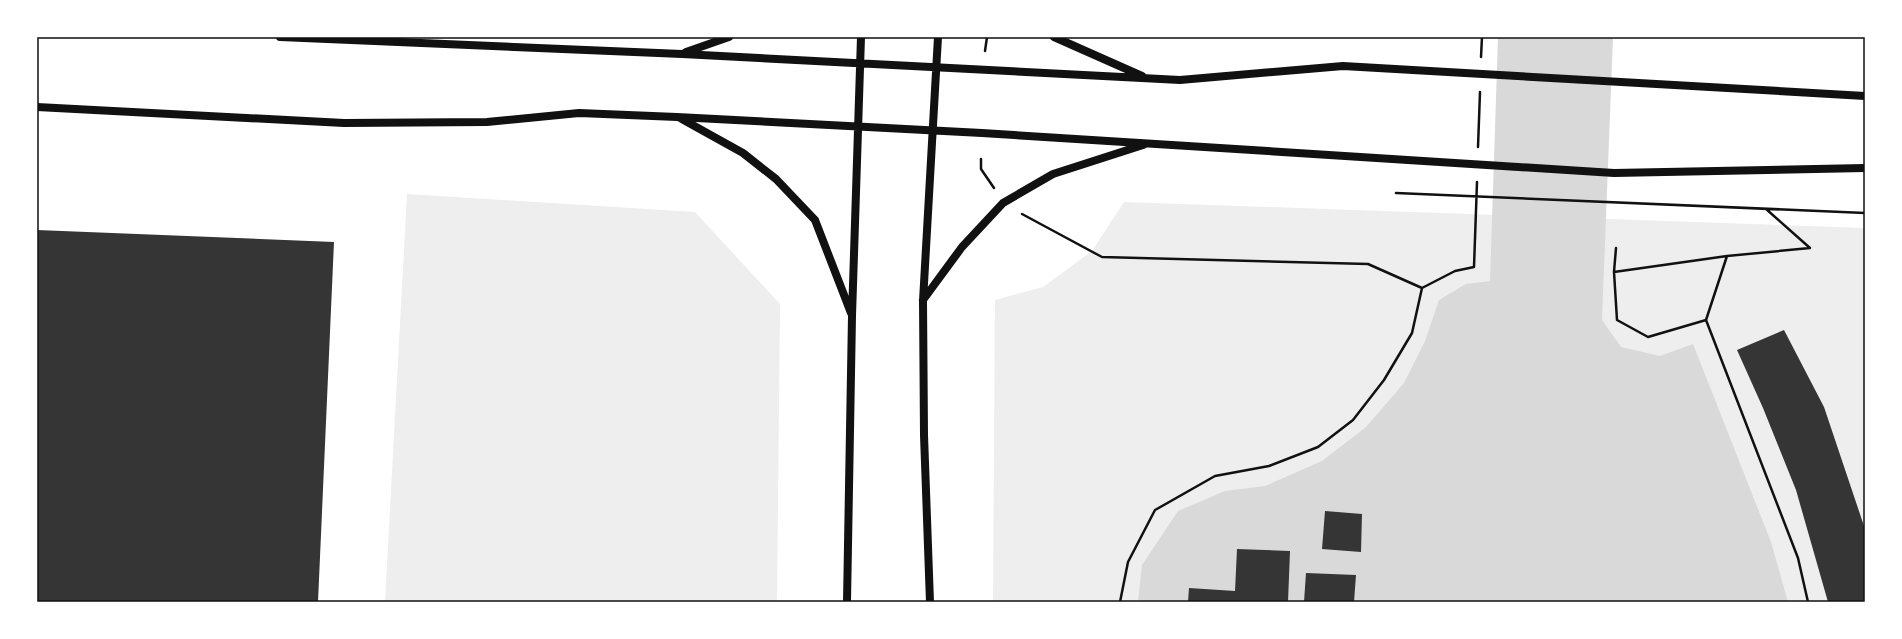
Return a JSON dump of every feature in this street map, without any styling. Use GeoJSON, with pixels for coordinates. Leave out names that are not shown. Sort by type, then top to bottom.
{"type":"FeatureCollection","features":[{"type":"Feature","properties":{"kind":"main road"},"geometry":{"type":"LineString","coordinates":[[280,37],[682,54],[1180,80],[1343,66],[1865,96]]}},
{"type":"Feature","properties":{"kind":"main road"},"geometry":{"type":"LineString","coordinates":[[682,54],[728,37]]}},
{"type":"Feature","properties":{"kind":"main road"},"geometry":{"type":"LineString","coordinates":[[847,602],[852,316],[861,37]]}},
{"type":"Feature","properties":{"kind":"main road"},"geometry":{"type":"LineString","coordinates":[[930,602],[924,435],[922,301],[938,37]]}},
{"type":"Feature","properties":{"kind":"main road"},"geometry":{"type":"LineString","coordinates":[[1054,37],[1146,78]]}},
{"type":"Feature","properties":{"kind":"main road"},"geometry":{"type":"LineString","coordinates":[[37,107],[344,123],[486,122],[579,113],[678,117],[932,130],[1614,173],[1865,168]]}},
{"type":"Feature","properties":{"kind":"main road"},"geometry":{"type":"LineString","coordinates":[[678,117],[743,153],[776,179],[815,220],[852,316]]}},
{"type":"Feature","properties":{"kind":"main road"},"geometry":{"type":"LineString","coordinates":[[922,301],[962,247],[1003,202],[1053,174],[1148,144]]}},
{"type":"Feature","properties":{"kind":"path"},"geometry":{"type":"LineString","coordinates":[[985,51],[987,37]]}},
{"type":"Feature","properties":{"kind":"path"},"geometry":{"type":"LineString","coordinates":[[1481,61],[1482,37]]}},
{"type":"Feature","properties":{"kind":"path"},"geometry":{"type":"LineString","coordinates":[[1478,148],[1480,85]]}},
{"type":"Feature","properties":{"kind":"path"},"geometry":{"type":"LineString","coordinates":[[981,159],[981,168],[1003,202],[1102,256],[1368,264],[1422,288]]}},
{"type":"Feature","properties":{"kind":"path"},"geometry":{"type":"LineString","coordinates":[[1422,288],[1456,271],[1474,267],[1477,180]]}},
{"type":"Feature","properties":{"kind":"path"},"geometry":{"type":"LineString","coordinates":[[1396,193],[1865,213]]}},
{"type":"Feature","properties":{"kind":"path"},"geometry":{"type":"LineString","coordinates":[[1614,272],[1727,256],[1810,248],[1766,208]]}},
{"type":"Feature","properties":{"kind":"path"},"geometry":{"type":"LineString","coordinates":[[1616,248],[1614,272],[1617,320],[1648,337],[1706,320]]}},
{"type":"Feature","properties":{"kind":"path"},"geometry":{"type":"LineString","coordinates":[[1727,256],[1706,320],[1798,558],[1808,602]]}},
{"type":"Feature","properties":{"kind":"path"},"geometry":{"type":"LineString","coordinates":[[1120,602],[1128,562],[1155,510],[1215,476],[1269,466],[1318,446],[1354,420],[1384,380],[1412,333],[1422,288]]}},
{"type":"Feature","properties":{"kind":"shaded area"},"geometry":{"type":"Polygon","coordinates":[[[1498,37],[1613,37],[1602,320],[1621,347],[1660,356],[1693,344],[1771,542],[1788,602],[1138,602],[1142,565],[1178,511],[1225,491],[1265,486],[1322,461],[1366,427],[1404,383],[1425,341],[1439,300],[1466,284],[1490,281],[1498,37]]]}},
{"type":"Feature","properties":{"kind":"shaded area"},"geometry":{"type":"Polygon","coordinates":[[[407,194],[695,212],[780,304],[777,602],[385,602],[407,194]]]}},
{"type":"Feature","properties":{"kind":"shaded area"},"geometry":{"type":"Polygon","coordinates":[[[1124,202],[1865,228],[1865,602],[993,602],[995,300],[1043,287],[1092,251],[1124,202]]]}},
{"type":"Feature","properties":{"kind":"building"},"geometry":{"type":"Polygon","coordinates":[[[37,230],[334,242],[318,602],[37,602],[37,230]]]}},
{"type":"Feature","properties":{"kind":"building"},"geometry":{"type":"Polygon","coordinates":[[[1784,330],[1824,407],[1865,529],[1865,602],[1828,602],[1796,490],[1763,408],[1737,350],[1784,330]]]}},
{"type":"Feature","properties":{"kind":"building"},"geometry":{"type":"Polygon","coordinates":[[[1325,511],[1362,514],[1361,552],[1322,549],[1325,511]]]}},
{"type":"Feature","properties":{"kind":"building"},"geometry":{"type":"Polygon","coordinates":[[[1237,549],[1290,551],[1288,602],[1188,602],[1189,588],[1235,591],[1237,549]]]}},
{"type":"Feature","properties":{"kind":"building"},"geometry":{"type":"Polygon","coordinates":[[[1306,573],[1356,575],[1354,602],[1304,602],[1306,573]]]}}]}
